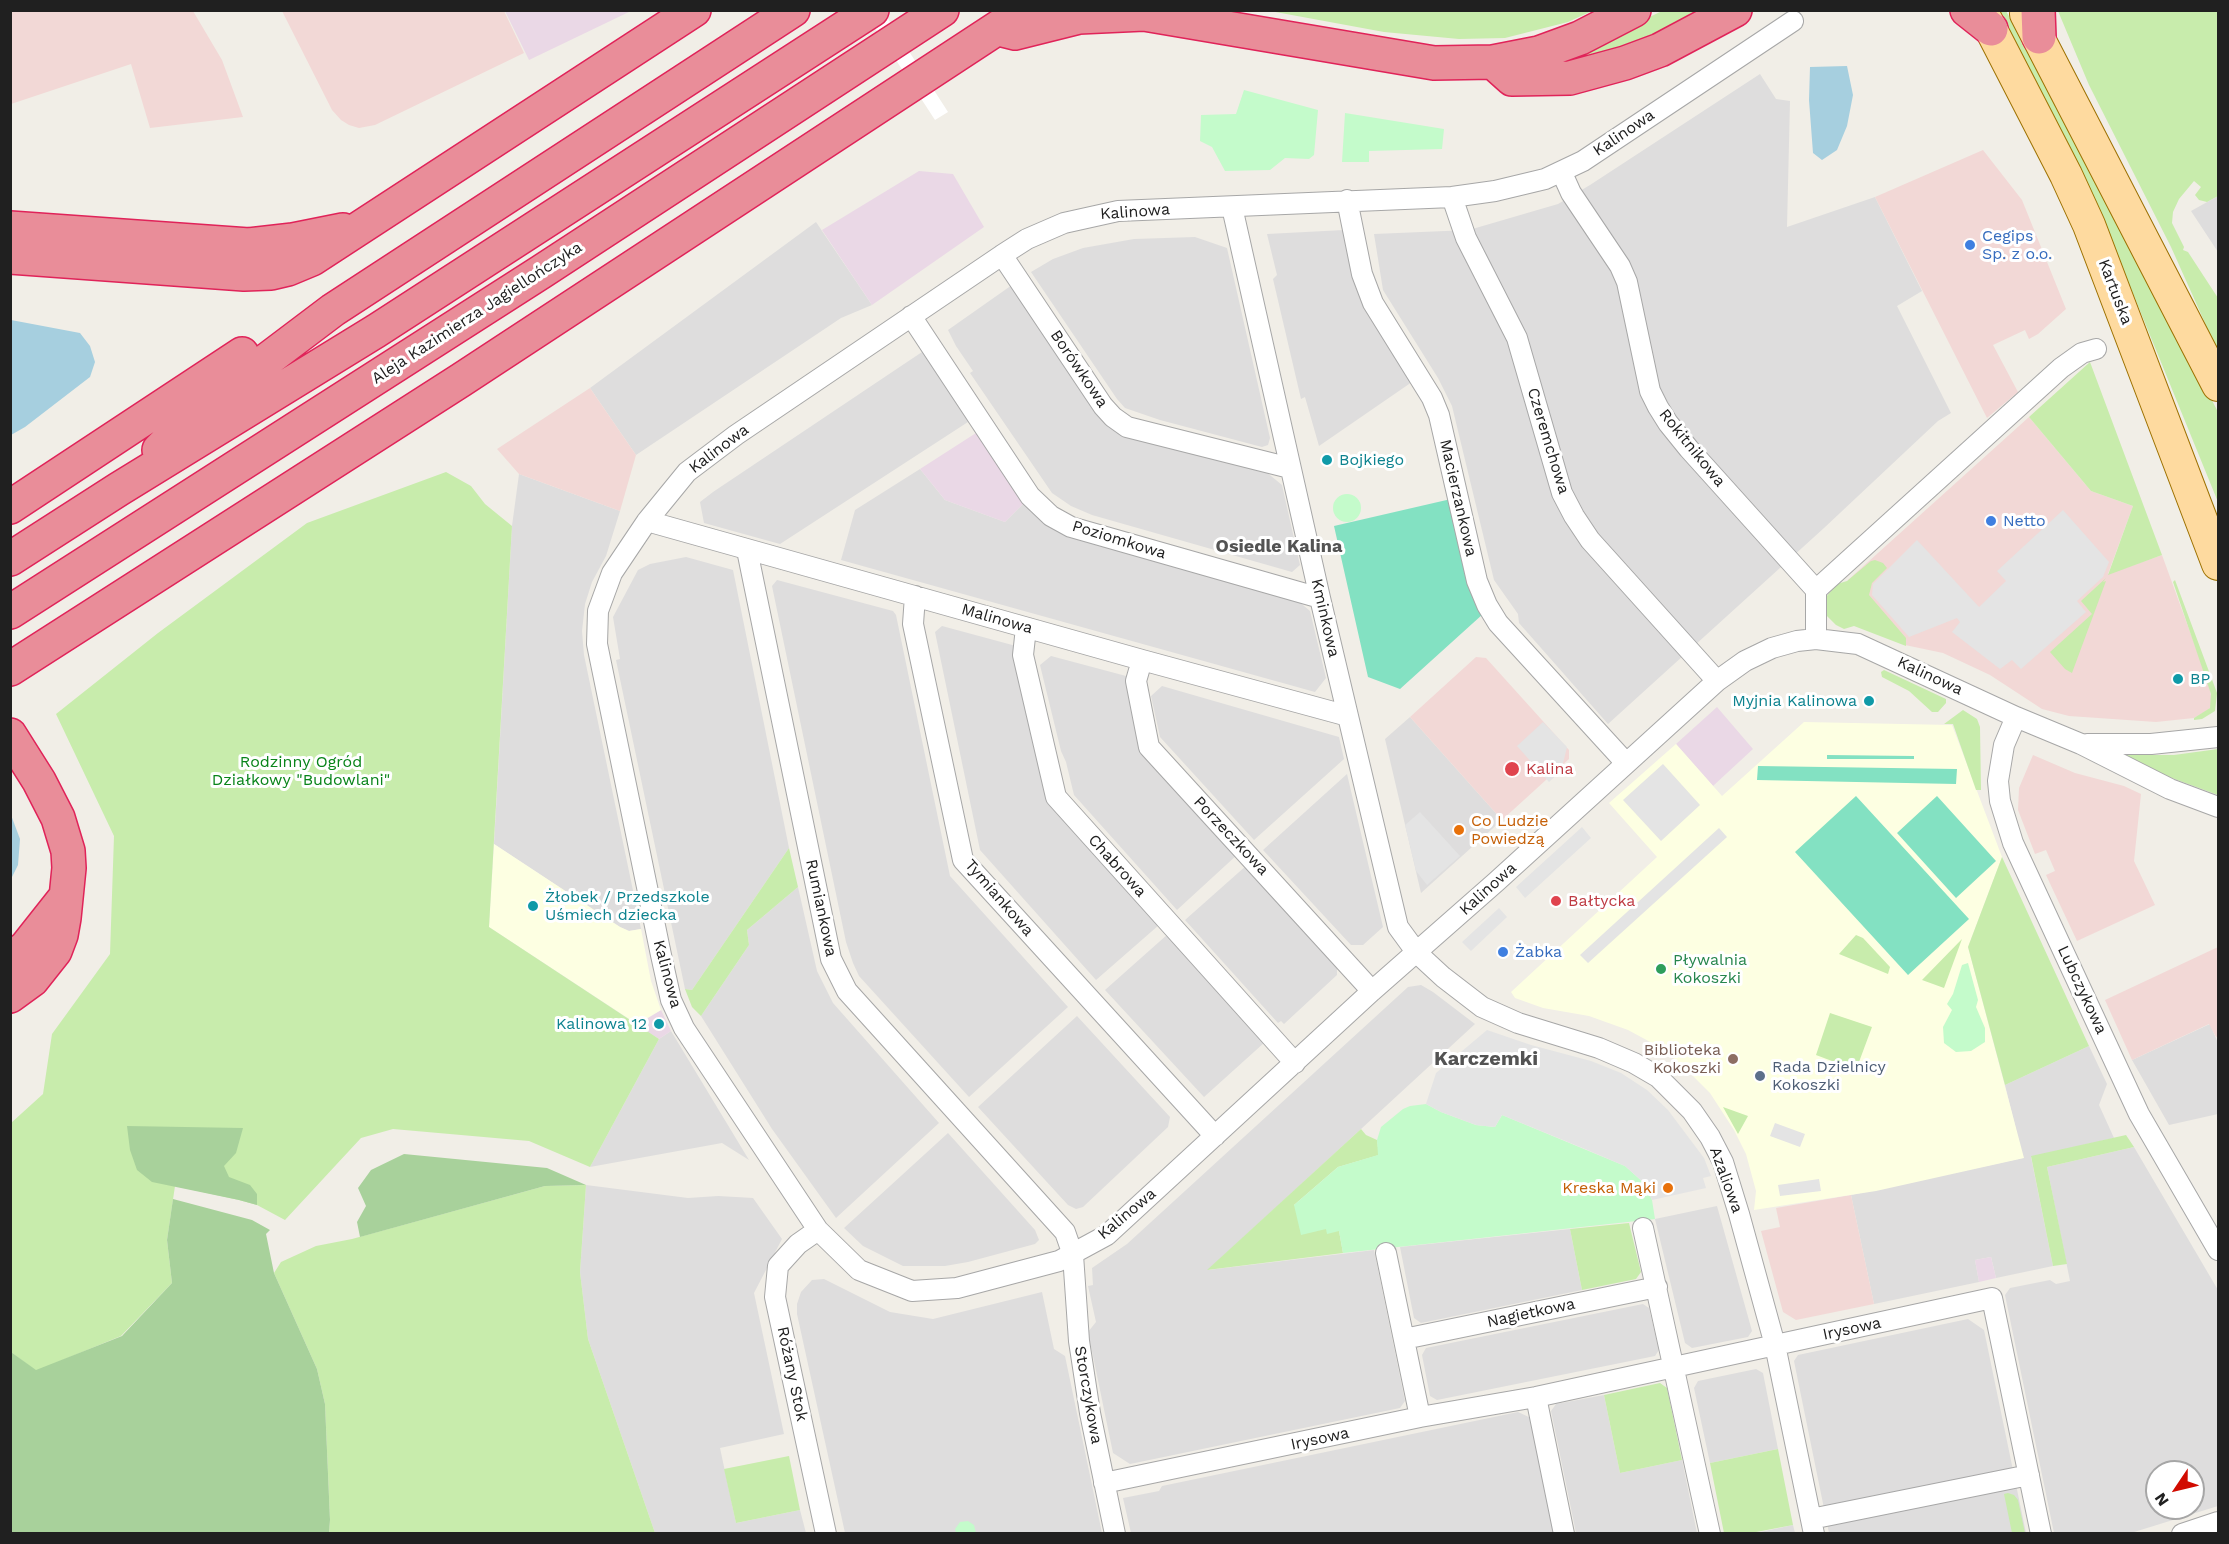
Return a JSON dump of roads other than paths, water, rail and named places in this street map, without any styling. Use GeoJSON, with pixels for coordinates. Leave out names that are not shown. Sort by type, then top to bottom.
{"type":"FeatureCollection","features":[{"type":"Feature","properties":{"kind":"highway"},"geometry":{"type":"LineString","coordinates":[[10,257],[244,274],[271,273],[288,269],[312,259],[694,10]]}},
{"type":"Feature","properties":{"kind":"highway"},"geometry":{"type":"LineString","coordinates":[[119,489],[194,415],[333,310],[793,10]]}},
{"type":"Feature","properties":{"kind":"highway"},"geometry":{"type":"LineString","coordinates":[[10,560],[119,489],[386,325],[872,10]]}},
{"type":"Feature","properties":{"kind":"highway","name":"Aleja Kazimierza Jagiellończyka"},"geometry":{"type":"LineString","coordinates":[[10,612],[542,273],[942,10]]}},
{"type":"Feature","properties":{"kind":"highway"},"geometry":{"type":"LineString","coordinates":[[10,669],[451,386],[1025,10]]}},
{"type":"Feature","properties":{"kind":"highway"},"geometry":{"type":"LineString","coordinates":[[998,28],[1015,33],[1079,17],[1144,14],[1434,63],[1493,62],[1539,53],[1580,38],[1634,10]]}},
{"type":"Feature","properties":{"kind":"highway"},"geometry":{"type":"LineString","coordinates":[[1493,62],[1512,79],[1570,78],[1660,50],[1735,10]]}},
{"type":"Feature","properties":{"kind":"highway"},"geometry":{"type":"LineString","coordinates":[[10,228],[249,245],[293,240],[359,227]]}},
{"type":"Feature","properties":{"kind":"highway"},"geometry":{"type":"LineString","coordinates":[[17,497],[300,315],[333,310]]}},
{"type":"Feature","properties":{"kind":"highway"},"geometry":{"type":"LineString","coordinates":[[10,735],[50,800],[64,835],[69,868],[61,935],[55,951],[32,980],[10,996]]}},
{"type":"Feature","properties":{"kind":"highway"},"geometry":{"type":"LineString","coordinates":[[10,960],[26,947],[65,898]]}},
{"type":"Feature","properties":{"kind":"main road","name":"Kartuska"},"geometry":{"type":"LineString","coordinates":[[1979,17],[2066,175],[2089,225],[2218,564]]}},
{"type":"Feature","properties":{"kind":"main road"},"geometry":{"type":"LineString","coordinates":[[2034,19],[2218,385]]}},
{"type":"Feature","properties":{"kind":"street","name":"Kalinowa"},"geometry":{"type":"LineString","coordinates":[[1793,21],[1583,161],[1562,173],[1545,179],[1495,191],[1452,197],[1118,211],[1064,223],[1027,239],[1002,255],[736,435],[692,468],[647,521],[612,573],[598,611],[597,644],[671,1000],[684,1028],[818,1230],[859,1270],[912,1291],[957,1288],[1059,1261],[1107,1235],[1626,763],[1718,681],[1761,652],[1785,643],[1816,639],[1858,644],[2016,717],[2081,744],[2170,789],[2218,807]]}},
{"type":"Feature","properties":{"kind":"street","name":"Rokitnikowa"},"geometry":{"type":"LineString","coordinates":[[1562,173],[1571,193],[1620,266],[1627,282],[1650,391],[1668,423],[1816,590]]}},
{"type":"Feature","properties":{"kind":"street","name":"Czeremchowa"},"geometry":{"type":"LineString","coordinates":[[1452,197],[1466,238],[1516,338],[1562,493],[1574,516],[1590,540],[1718,681]]}},
{"type":"Feature","properties":{"kind":"street","name":"Macierzankowa"},"geometry":{"type":"LineString","coordinates":[[1347,200],[1362,274],[1373,303],[1432,398],[1439,415],[1477,581],[1487,605],[1498,623],[1626,763]]}},
{"type":"Feature","properties":{"kind":"street","name":"Kminkowa"},"geometry":{"type":"LineString","coordinates":[[1232,207],[1290,468],[1398,927],[1417,953]]}},
{"type":"Feature","properties":{"kind":"street","name":"Borówkowa"},"geometry":{"type":"LineString","coordinates":[[1002,255],[1103,406],[1113,417],[1127,427],[1290,468]]}},
{"type":"Feature","properties":{"kind":"street","name":"Poziomkowa"},"geometry":{"type":"LineString","coordinates":[[911,316],[1030,496],[1051,516],[1071,527],[1320,598]]}},
{"type":"Feature","properties":{"kind":"street"},"geometry":{"type":"LineString","coordinates":[[1816,639],[1816,590],[2061,368],[2082,353],[2096,348]]}},
{"type":"Feature","properties":{"kind":"street","name":"Malinowa"},"geometry":{"type":"LineString","coordinates":[[647,521],[1348,716]]}},
{"type":"Feature","properties":{"kind":"street","name":"Rumiankowa"},"geometry":{"type":"LineString","coordinates":[[747,550],[831,959],[848,991],[1065,1232],[1073,1255]]}},
{"type":"Feature","properties":{"kind":"street","name":"Tymiankowa"},"geometry":{"type":"LineString","coordinates":[[915,596],[913,624],[963,860],[1215,1136]]}},
{"type":"Feature","properties":{"kind":"street","name":"Chabrowa"},"geometry":{"type":"LineString","coordinates":[[1026,628],[1023,655],[1056,797],[1295,1064]]}},
{"type":"Feature","properties":{"kind":"street","name":"Porzeczkowa"},"geometry":{"type":"LineString","coordinates":[[1142,660],[1136,681],[1149,747],[1372,992]]}},
{"type":"Feature","properties":{"kind":"street","name":"Lubczykowa"},"geometry":{"type":"LineString","coordinates":[[2016,717],[2004,745],[1998,781],[2000,801],[2013,843],[2139,1114],[2218,1250]]}},
{"type":"Feature","properties":{"kind":"street","name":"Kalinowa"},"geometry":{"type":"LineString","coordinates":[[2081,744],[2151,744],[2218,737]]}},
{"type":"Feature","properties":{"kind":"street","name":"Azaliowa"},"geometry":{"type":"LineString","coordinates":[[1417,953],[1443,977],[1482,1007],[1518,1023],[1599,1048],[1634,1063],[1658,1077],[1692,1111],[1710,1137],[1728,1175],[1775,1346],[1813,1526]]}},
{"type":"Feature","properties":{"kind":"street"},"geometry":{"type":"LineString","coordinates":[[1643,1228],[1710,1533]]}},
{"type":"Feature","properties":{"kind":"street","name":"Różany Stok"},"geometry":{"type":"LineString","coordinates":[[818,1230],[798,1244],[778,1266],[775,1297],[826,1533]]}},
{"type":"Feature","properties":{"kind":"street"},"geometry":{"type":"LineString","coordinates":[[1386,1253],[1420,1417]]}},
{"type":"Feature","properties":{"kind":"street","name":"Storczykowa"},"geometry":{"type":"LineString","coordinates":[[1073,1255],[1078,1341],[1090,1413],[1115,1533]]}},
{"type":"Feature","properties":{"kind":"street","name":"Nagietkowa"},"geometry":{"type":"LineString","coordinates":[[1404,1339],[1657,1287]]}},
{"type":"Feature","properties":{"kind":"street","name":"Irysowa"},"geometry":{"type":"LineString","coordinates":[[1104,1483],[1420,1417],[1536,1397],[1992,1298],[2041,1533]]}},
{"type":"Feature","properties":{"kind":"street"},"geometry":{"type":"LineString","coordinates":[[1536,1397],[1564,1533]]}},
{"type":"Feature","properties":{"kind":"street"},"geometry":{"type":"LineString","coordinates":[[1813,1526],[2029,1475]]}},
{"type":"Feature","properties":{"kind":"street"},"geometry":{"type":"LineString","coordinates":[[2182,1533],[2218,1522]]}},
{"type":"Feature","properties":{"kind":"water"},"geometry":{"type":"Polygon","coordinates":[[[1847,66],[1853,95],[1847,126],[1837,150],[1822,160],[1813,153],[1809,100],[1810,67],[1847,66]]]}},
{"type":"Feature","properties":{"kind":"water"},"geometry":{"type":"Polygon","coordinates":[[[11,320],[80,333],[90,346],[95,362],[90,377],[25,427],[11,435],[11,320]]]}},
{"type":"Feature","properties":{"kind":"water"},"geometry":{"type":"Polygon","coordinates":[[[11,815],[20,839],[18,865],[11,879],[11,815]]]}},
{"type":"Feature","properties":{"kind":"place","name":"Cegips Sp. z o.o."},"geometry":{"type":"Point","coordinates":[1970,245]}},
{"type":"Feature","properties":{"kind":"place","name":"Bojkiego"},"geometry":{"type":"Point","coordinates":[1327,460]}},
{"type":"Feature","properties":{"kind":"place","name":"Netto"},"geometry":{"type":"Point","coordinates":[1991,521]}},
{"type":"Feature","properties":{"kind":"place","name":"BP"},"geometry":{"type":"Point","coordinates":[2178,679]}},
{"type":"Feature","properties":{"kind":"place","name":"Myjnia Kalinowa"},"geometry":{"type":"Point","coordinates":[1869,701]}},
{"type":"Feature","properties":{"kind":"place","name":"Kalina"},"geometry":{"type":"Point","coordinates":[1512,769]}},
{"type":"Feature","properties":{"kind":"place","name":"Co Ludzie Powiedzą"},"geometry":{"type":"Point","coordinates":[1459,830]}},
{"type":"Feature","properties":{"kind":"place","name":"Bałtycka"},"geometry":{"type":"Point","coordinates":[1556,901]}},
{"type":"Feature","properties":{"kind":"place","name":"Żłobek / Przedszkole Uśmiech dziecka"},"geometry":{"type":"Point","coordinates":[533,906]}},
{"type":"Feature","properties":{"kind":"place","name":"Żabka"},"geometry":{"type":"Point","coordinates":[1503,952]}},
{"type":"Feature","properties":{"kind":"place","name":"Pływalnia Kokoszki"},"geometry":{"type":"Point","coordinates":[1661,969]}},
{"type":"Feature","properties":{"kind":"place","name":"Kalinowa 12"},"geometry":{"type":"Point","coordinates":[659,1024]}},
{"type":"Feature","properties":{"kind":"place","name":"Biblioteka Kokoszki"},"geometry":{"type":"Point","coordinates":[1733,1059]}},
{"type":"Feature","properties":{"kind":"place","name":"Rada Dzielnicy Kokoszki"},"geometry":{"type":"Point","coordinates":[1760,1076]}},
{"type":"Feature","properties":{"kind":"place","name":"Kreska Mąki"},"geometry":{"type":"Point","coordinates":[1668,1188]}},
{"type":"Feature","properties":{"kind":"district","name":"Osiedle Kalina"},"geometry":{"type":"Point","coordinates":[1279,547]}},
{"type":"Feature","properties":{"kind":"district","name":"Karczemki"},"geometry":{"type":"Point","coordinates":[1486,1059]}},
{"type":"Feature","properties":{"kind":"park label","name":"Rodzinny Ogród Działkowy \"Budowlani\""},"geometry":{"type":"Point","coordinates":[301,771]}}]}
